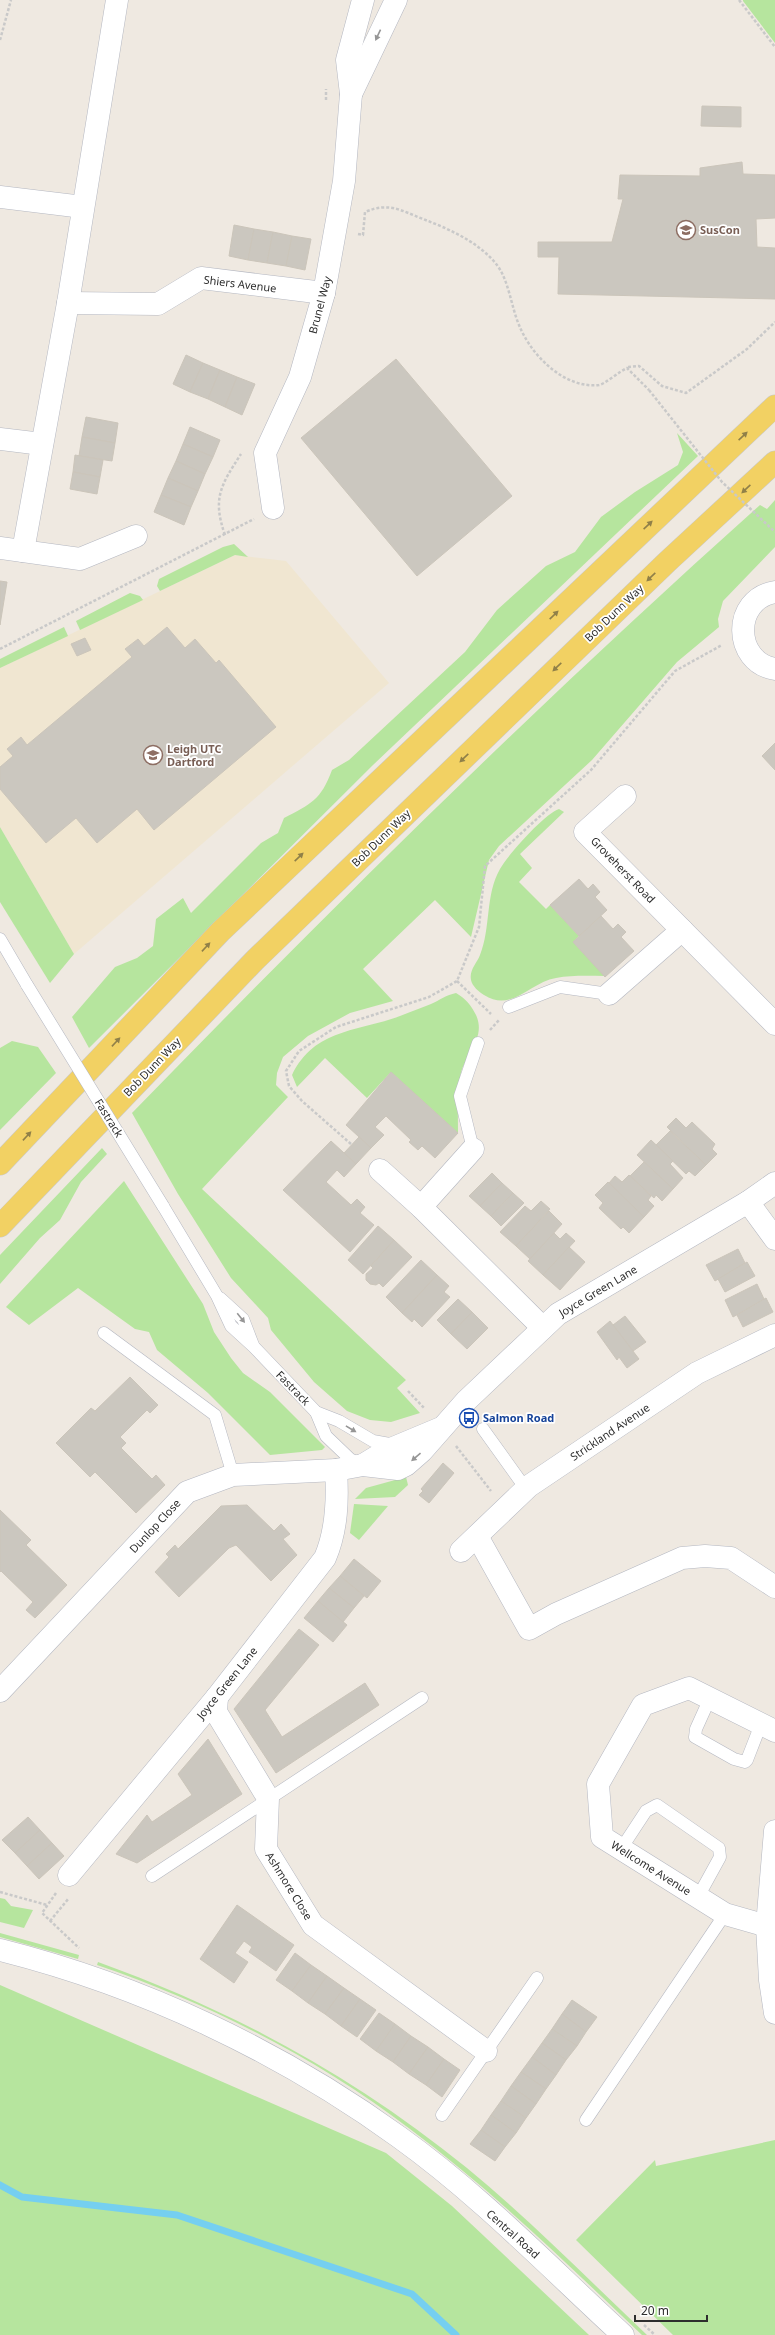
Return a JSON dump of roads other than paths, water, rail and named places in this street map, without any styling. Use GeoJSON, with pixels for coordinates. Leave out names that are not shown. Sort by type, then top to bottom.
{"type":"FeatureCollection","features":[{"type":"Feature","properties":{"kind":"main road"},"geometry":{"type":"LineString","coordinates":[[0,1164],[220,932],[775,406]]}},
{"type":"Feature","properties":{"kind":"main road","name":"Bob Dunn Way"},"geometry":{"type":"LineString","coordinates":[[0,1226],[255,960],[667,562],[775,462]]}},
{"type":"Feature","properties":{"kind":"street"},"geometry":{"type":"LineString","coordinates":[[23,551],[68,302],[117,0]]}},
{"type":"Feature","properties":{"kind":"street","name":"Brunel Way"},"geometry":{"type":"LineString","coordinates":[[273,508],[265,453],[300,377],[324,293],[344,181],[351,94],[347,60],[363,0]]}},
{"type":"Feature","properties":{"kind":"street","name":"Brunel Way"},"geometry":{"type":"LineString","coordinates":[[351,94],[396,0]]}},
{"type":"Feature","properties":{"kind":"street"},"geometry":{"type":"LineString","coordinates":[[0,197],[83,207]]}},
{"type":"Feature","properties":{"kind":"street","name":"Shiers Avenue"},"geometry":{"type":"LineString","coordinates":[[68,302],[158,304],[201,278],[324,293]]}},
{"type":"Feature","properties":{"kind":"street"},"geometry":{"type":"LineString","coordinates":[[0,439],[42,444]]}},
{"type":"Feature","properties":{"kind":"street"},"geometry":{"type":"LineString","coordinates":[[0,548],[80,560],[136,536]]}},
{"type":"Feature","properties":{"kind":"street"},"geometry":{"type":"LineString","coordinates":[[775,592],[758,599],[748,609],[743,620],[742,634],[749,653],[758,663],[775,669]]}},
{"type":"Feature","properties":{"kind":"street","name":"Groveherst Road"},"geometry":{"type":"LineString","coordinates":[[625,796],[585,832],[775,1024]]}},
{"type":"Feature","properties":{"kind":"street"},"geometry":{"type":"LineString","coordinates":[[609,994],[682,930]]}},
{"type":"Feature","properties":{"kind":"street"},"geometry":{"type":"LineString","coordinates":[[421,1207],[473,1149]]}},
{"type":"Feature","properties":{"kind":"street"},"geometry":{"type":"LineString","coordinates":[[380,1170],[483,1267],[543,1328]]}},
{"type":"Feature","properties":{"kind":"street","name":"Joyce Green Lane"},"geometry":{"type":"LineString","coordinates":[[363,1466],[398,1469],[406,1465],[422,1451],[441,1427],[466,1401],[558,1314],[748,1202],[775,1183]]}},
{"type":"Feature","properties":{"kind":"street"},"geometry":{"type":"LineString","coordinates":[[748,1202],[775,1239]]}},
{"type":"Feature","properties":{"kind":"street","name":"Strickland Avenue"},"geometry":{"type":"LineString","coordinates":[[461,1551],[526,1489],[697,1373],[775,1335]]}},
{"type":"Feature","properties":{"kind":"street","name":"Joyce Green Lane"},"geometry":{"type":"LineString","coordinates":[[363,1466],[397,1446],[441,1427]]}},
{"type":"Feature","properties":{"kind":"street","name":"Dunlop Close"},"geometry":{"type":"LineString","coordinates":[[0,1691],[187,1492],[233,1475],[336,1470],[363,1466]]}},
{"type":"Feature","properties":{"kind":"street","name":"Joyce Green Lane"},"geometry":{"type":"LineString","coordinates":[[68,1875],[217,1696],[325,1558],[331,1544],[336,1513],[336,1470]]}},
{"type":"Feature","properties":{"kind":"street"},"geometry":{"type":"LineString","coordinates":[[477,1536],[529,1629],[556,1614],[682,1558],[705,1556],[731,1558],[775,1587]]}},
{"type":"Feature","properties":{"kind":"street","name":"Wellcome Avenue"},"geometry":{"type":"LineString","coordinates":[[767,1926],[725,1914],[602,1837],[598,1784],[643,1705],[689,1688],[768,1728]]}},
{"type":"Feature","properties":{"kind":"street"},"geometry":{"type":"LineString","coordinates":[[217,1696],[216,1712],[268,1798]]}},
{"type":"Feature","properties":{"kind":"street","name":"Ashmore Close"},"geometry":{"type":"LineString","coordinates":[[268,1798],[266,1849],[313,1925],[486,2051]]}},
{"type":"Feature","properties":{"kind":"street"},"geometry":{"type":"LineString","coordinates":[[775,1831],[767,1926],[770,1980],[775,2013]]}},
{"type":"Feature","properties":{"kind":"street","name":"Central Road"},"geometry":{"type":"LineString","coordinates":[[0,1950],[85,1975],[182,2013],[258,2050],[323,2086],[400,2138],[460,2185],[623,2335]]}},
{"type":"Feature","properties":{"kind":"lane","name":"Fastrack"},"geometry":{"type":"LineString","coordinates":[[0,939],[217,1296],[231,1326],[254,1347],[316,1412],[326,1436],[350,1458],[363,1466]]}},
{"type":"Feature","properties":{"kind":"lane"},"geometry":{"type":"LineString","coordinates":[[509,1006],[560,987],[609,994]]}},
{"type":"Feature","properties":{"kind":"lane"},"geometry":{"type":"LineString","coordinates":[[473,1149],[460,1096],[478,1043]]}},
{"type":"Feature","properties":{"kind":"lane"},"geometry":{"type":"LineString","coordinates":[[104,1334],[215,1415],[233,1475]]}},
{"type":"Feature","properties":{"kind":"lane","name":"Fastrack"},"geometry":{"type":"LineString","coordinates":[[316,1412],[339,1421],[373,1441],[397,1446]]}},
{"type":"Feature","properties":{"kind":"lane"},"geometry":{"type":"LineString","coordinates":[[483,1430],[526,1489]]}},
{"type":"Feature","properties":{"kind":"lane"},"geometry":{"type":"LineString","coordinates":[[152,1876],[268,1798],[422,1698]]}},
{"type":"Feature","properties":{"kind":"lane"},"geometry":{"type":"LineString","coordinates":[[710,1698],[696,1729],[695,1737],[734,1759],[745,1762],[748,1760],[768,1728]]}},
{"type":"Feature","properties":{"kind":"lane"},"geometry":{"type":"LineString","coordinates":[[621,1849],[646,1811],[658,1805],[719,1848],[720,1857],[698,1897]]}},
{"type":"Feature","properties":{"kind":"lane"},"geometry":{"type":"LineString","coordinates":[[586,2120],[725,1914]]}},
{"type":"Feature","properties":{"kind":"lane"},"geometry":{"type":"LineString","coordinates":[[442,2115],[537,1978]]}},
{"type":"Feature","properties":{"kind":"waterway"},"geometry":{"type":"LineString","coordinates":[[0,2185],[22,2197],[177,2215],[412,2294],[456,2335]]}},
{"type":"Feature","properties":{"kind":"place","name":"SusCon"},"geometry":{"type":"Point","coordinates":[686,230]}},
{"type":"Feature","properties":{"kind":"place","name":"Leigh UTC Dartford"},"geometry":{"type":"Point","coordinates":[153,755]}},
{"type":"Feature","properties":{"kind":"place","name":"Salmon Road"},"geometry":{"type":"Point","coordinates":[469,1418]}}]}
